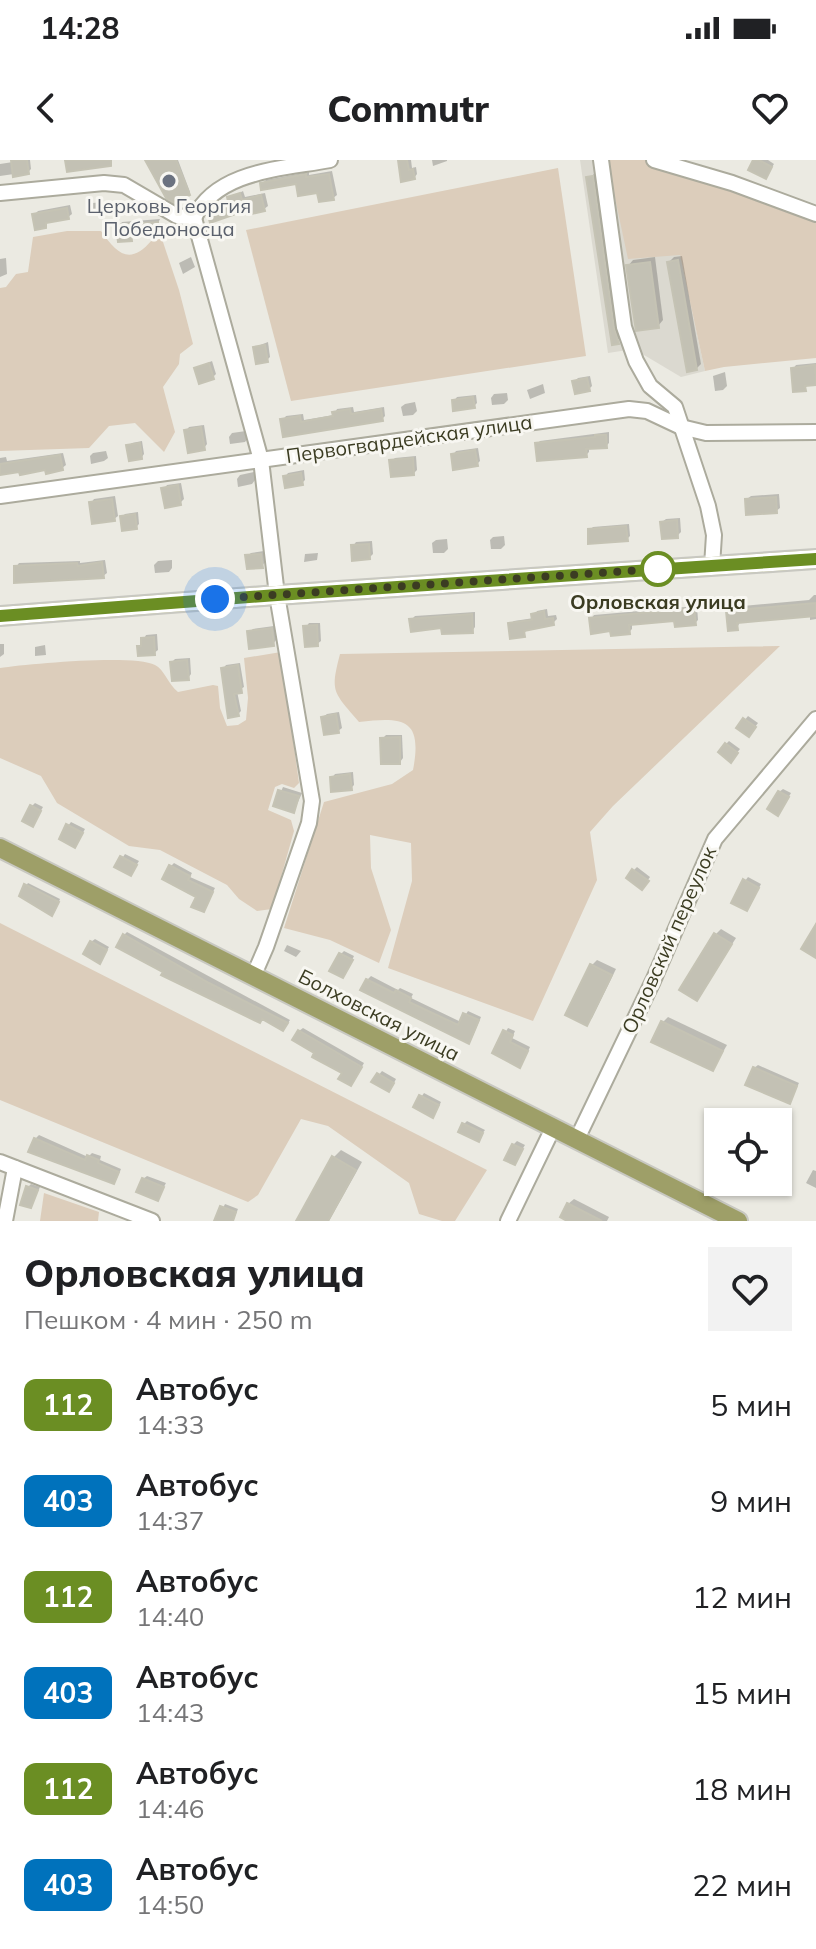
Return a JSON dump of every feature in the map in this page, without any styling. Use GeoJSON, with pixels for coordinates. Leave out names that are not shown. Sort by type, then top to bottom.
{"type":"FeatureCollection","features":[{"type":"Feature","properties":{"kind":"main road"},"geometry":{"type":"LineString","coordinates":[[0,616],[816,559]]}},
{"type":"Feature","properties":{"kind":"main road","name":"Болховская улица"},"geometry":{"type":"LineString","coordinates":[[0,848],[738,1221]]}},
{"type":"Feature","properties":{"kind":"street"},"geometry":{"type":"LineString","coordinates":[[253,977],[312,812],[277,595],[261,460],[194,218],[202,202],[222,186],[248,175],[330,160]]}},
{"type":"Feature","properties":{"kind":"street"},"geometry":{"type":"LineString","coordinates":[[601,160],[624,327],[636,361],[650,386],[675,407],[708,506],[714,535],[712,566]]}},
{"type":"Feature","properties":{"kind":"street"},"geometry":{"type":"LineString","coordinates":[[654,160],[732,183],[816,214]]}},
{"type":"Feature","properties":{"kind":"street"},"geometry":{"type":"LineString","coordinates":[[0,193],[104,183],[124,185],[177,216],[194,218]]}},
{"type":"Feature","properties":{"kind":"street","name":"Первогвардейская улица"},"geometry":{"type":"LineString","coordinates":[[0,496],[629,409],[647,411],[681,427],[706,433],[816,432]]}},
{"type":"Feature","properties":{"kind":"street","name":"Орловский переулок"},"geometry":{"type":"LineString","coordinates":[[577,1139],[653,981],[715,839],[816,719]]}},
{"type":"Feature","properties":{"kind":"street"},"geometry":{"type":"LineString","coordinates":[[508,1221],[553,1128]]}},
{"type":"Feature","properties":{"kind":"street"},"geometry":{"type":"LineString","coordinates":[[0,1162],[152,1221]]}},
{"type":"Feature","properties":{"kind":"street"},"geometry":{"type":"LineString","coordinates":[[5,1221],[15,1168]]}},
{"type":"Feature","properties":{"kind":"shaded area"},"geometry":{"type":"Polygon","coordinates":[[[580,160],[607,160],[680,254],[705,371],[681,377],[634,349],[608,353],[580,160]]]}},
{"type":"Feature","properties":{"kind":"shaded area"},"geometry":{"type":"Polygon","coordinates":[[[607,160],[675,160],[816,208],[816,358],[705,371],[680,255],[628,259],[607,160]]]}},
{"type":"Feature","properties":{"kind":"shaded area"},"geometry":{"type":"Polygon","coordinates":[[[558,168],[586,356],[291,401],[246,230],[558,168]]]}},
{"type":"Feature","properties":{"kind":"shaded area"},"geometry":{"type":"Polygon","coordinates":[[[67,231],[101,231],[118,251],[130,255],[152,240],[162,239],[193,344],[180,354],[179,364],[163,387],[175,432],[164,452],[135,423],[109,426],[89,448],[0,451],[0,288],[6,287],[16,274],[28,272],[33,237],[67,231]]]}},
{"type":"Feature","properties":{"kind":"shaded area"},"geometry":{"type":"Polygon","coordinates":[[[780,646],[613,806],[590,832],[597,880],[533,1021],[388,968],[412,881],[411,843],[370,835],[371,868],[391,930],[379,963],[330,940],[284,928],[324,802],[392,784],[413,770],[415,740],[406,725],[387,720],[359,722],[339,697],[335,677],[340,654],[780,646]]]}},
{"type":"Feature","properties":{"kind":"shaded area"},"geometry":{"type":"Polygon","coordinates":[[[281,652],[299,783],[294,788],[282,784],[275,787],[268,810],[291,820],[294,831],[272,909],[257,911],[239,899],[227,885],[160,850],[129,846],[57,803],[41,776],[0,758],[0,668],[126,660],[155,665],[178,692],[218,686],[220,708],[227,726],[246,720],[248,698],[244,658],[281,652]]]}},
{"type":"Feature","properties":{"kind":"shaded area"},"geometry":{"type":"Polygon","coordinates":[[[0,923],[487,1170],[455,1221],[442,1221],[419,1214],[409,1183],[328,1126],[301,1119],[258,1195],[248,1202],[0,1100],[0,923]]]}},
{"type":"Feature","properties":{"kind":"shaded area"},"geometry":{"type":"Polygon","coordinates":[[[44,1193],[99,1212],[98,1221],[40,1221],[44,1193]]]}},
{"type":"Feature","properties":{"kind":"building"},"geometry":{"type":"Polygon","coordinates":[[[11,160],[27,160],[29,174],[13,177],[11,160]]]}},
{"type":"Feature","properties":{"kind":"building"},"geometry":{"type":"Polygon","coordinates":[[[65,160],[111,160],[111,166],[67,172],[65,160]]]}},
{"type":"Feature","properties":{"kind":"building","name":"Церковь Георгия Победоносца"},"geometry":{"type":"Polygon","coordinates":[[[145,160],[176,160],[190,195],[174,203],[166,198],[145,160]]]}},
{"type":"Feature","properties":{"kind":"building"},"geometry":{"type":"Polygon","coordinates":[[[398,160],[407,160],[415,179],[401,182],[398,160]]]}},
{"type":"Feature","properties":{"kind":"building"},"geometry":{"type":"Polygon","coordinates":[[[753,160],[772,167],[766,179],[748,170],[753,160]]]}},
{"type":"Feature","properties":{"kind":"building"},"geometry":{"type":"Polygon","coordinates":[[[306,174],[306,177],[329,174],[334,200],[319,202],[317,193],[298,196],[296,184],[261,190],[260,183],[306,174]]]}},
{"type":"Feature","properties":{"kind":"building"},"geometry":{"type":"Polygon","coordinates":[[[593,176],[614,328],[619,344],[612,345],[586,177],[593,176]]]}},
{"type":"Feature","properties":{"kind":"building"},"geometry":{"type":"Polygon","coordinates":[[[240,193],[242,200],[261,195],[265,211],[251,214],[250,209],[210,223],[208,215],[212,209],[228,201],[227,197],[240,193]]]}},
{"type":"Feature","properties":{"kind":"building"},"geometry":{"type":"Polygon","coordinates":[[[67,208],[69,219],[46,223],[46,228],[35,230],[32,214],[67,208]]]}},
{"type":"Feature","properties":{"kind":"building"},"geometry":{"type":"Polygon","coordinates":[[[158,222],[158,227],[131,233],[132,241],[118,242],[116,225],[158,222]]]}},
{"type":"Feature","properties":{"kind":"building"},"geometry":{"type":"Polygon","coordinates":[[[678,260],[697,370],[687,372],[667,262],[678,260]]]}},
{"type":"Feature","properties":{"kind":"building"},"geometry":{"type":"Polygon","coordinates":[[[650,262],[659,328],[636,331],[626,265],[650,262]]]}},
{"type":"Feature","properties":{"kind":"building"},"geometry":{"type":"Polygon","coordinates":[[[265,345],[268,362],[256,364],[253,347],[265,345]]]}},
{"type":"Feature","properties":{"kind":"building"},"geometry":{"type":"Polygon","coordinates":[[[209,363],[214,379],[199,384],[194,368],[209,363]]]}},
{"type":"Feature","properties":{"kind":"building"},"geometry":{"type":"Polygon","coordinates":[[[815,365],[816,385],[805,386],[806,391],[793,392],[791,368],[815,365]]]}},
{"type":"Feature","properties":{"kind":"building"},"geometry":{"type":"Polygon","coordinates":[[[587,378],[590,391],[575,394],[572,381],[587,378]]]}},
{"type":"Feature","properties":{"kind":"building"},"geometry":{"type":"Polygon","coordinates":[[[473,397],[475,408],[453,411],[452,400],[473,397]]]}},
{"type":"Feature","properties":{"kind":"building"},"geometry":{"type":"Polygon","coordinates":[[[350,409],[351,414],[381,409],[383,421],[283,437],[280,419],[300,416],[301,422],[333,416],[332,412],[350,409]]]}},
{"type":"Feature","properties":{"kind":"building"},"geometry":{"type":"Polygon","coordinates":[[[201,427],[205,450],[188,453],[184,430],[201,427]]]}},
{"type":"Feature","properties":{"kind":"building"},"geometry":{"type":"Polygon","coordinates":[[[606,435],[607,448],[586,449],[587,457],[537,461],[535,443],[606,435]]]}},
{"type":"Feature","properties":{"kind":"building"},"geometry":{"type":"Polygon","coordinates":[[[140,443],[142,459],[129,461],[126,445],[140,443]]]}},
{"type":"Feature","properties":{"kind":"building"},"geometry":{"type":"Polygon","coordinates":[[[475,450],[478,466],[453,470],[451,454],[475,450]]]}},
{"type":"Feature","properties":{"kind":"building"},"geometry":{"type":"Polygon","coordinates":[[[60,455],[63,470],[46,474],[45,470],[0,475],[0,464],[60,455]]]}},
{"type":"Feature","properties":{"kind":"building"},"geometry":{"type":"Polygon","coordinates":[[[413,458],[414,475],[391,477],[389,460],[413,458]]]}},
{"type":"Feature","properties":{"kind":"building"},"geometry":{"type":"Polygon","coordinates":[[[301,473],[303,485],[285,488],[283,476],[301,473]]]}},
{"type":"Feature","properties":{"kind":"building"},"geometry":{"type":"Polygon","coordinates":[[[178,485],[181,505],[165,508],[161,488],[178,485]]]}},
{"type":"Feature","properties":{"kind":"building"},"geometry":{"type":"Polygon","coordinates":[[[776,497],[777,513],[746,515],[745,499],[776,497]]]}},
{"type":"Feature","properties":{"kind":"building"},"geometry":{"type":"Polygon","coordinates":[[[112,499],[115,521],[92,524],[89,502],[112,499]]]}},
{"type":"Feature","properties":{"kind":"building"},"geometry":{"type":"Polygon","coordinates":[[[135,514],[137,529],[122,531],[120,516],[135,514]]]}},
{"type":"Feature","properties":{"kind":"building"},"geometry":{"type":"Polygon","coordinates":[[[677,520],[678,538],[662,539],[660,522],[677,520]]]}},
{"type":"Feature","properties":{"kind":"building"},"geometry":{"type":"Polygon","coordinates":[[[626,526],[628,541],[588,544],[588,529],[626,526]]]}},
{"type":"Feature","properties":{"kind":"building"},"geometry":{"type":"Polygon","coordinates":[[[369,544],[370,559],[352,561],[351,545],[369,544]]]}},
{"type":"Feature","properties":{"kind":"building"},"geometry":{"type":"Polygon","coordinates":[[[261,554],[263,568],[247,569],[245,555],[261,554]]]}},
{"type":"Feature","properties":{"kind":"building"},"geometry":{"type":"Polygon","coordinates":[[[102,562],[104,578],[14,583],[14,566],[77,563],[78,566],[102,562]]]}},
{"type":"Feature","properties":{"kind":"building"},"geometry":{"type":"Polygon","coordinates":[[[816,603],[816,616],[737,623],[738,630],[728,631],[726,611],[816,603]]]}},
{"type":"Feature","properties":{"kind":"building"},"geometry":{"type":"Polygon","coordinates":[[[694,608],[696,625],[675,627],[674,621],[629,625],[630,634],[611,636],[610,631],[591,634],[589,618],[694,608]]]}},
{"type":"Feature","properties":{"kind":"building"},"geometry":{"type":"Polygon","coordinates":[[[544,611],[545,619],[553,618],[554,625],[524,631],[525,637],[510,639],[508,623],[532,620],[531,614],[544,611]]]}},
{"type":"Feature","properties":{"kind":"building"},"geometry":{"type":"Polygon","coordinates":[[[472,614],[473,633],[442,634],[441,628],[411,632],[409,619],[472,614]]]}},
{"type":"Feature","properties":{"kind":"building"},"geometry":{"type":"Polygon","coordinates":[[[317,625],[318,646],[305,647],[303,626],[317,625]]]}},
{"type":"Feature","properties":{"kind":"building"},"geometry":{"type":"Polygon","coordinates":[[[272,628],[274,646],[249,649],[247,631],[272,628]]]}},
{"type":"Feature","properties":{"kind":"building"},"geometry":{"type":"Polygon","coordinates":[[[154,637],[155,655],[138,656],[137,646],[141,646],[141,638],[154,637]]]}},
{"type":"Feature","properties":{"kind":"building"},"geometry":{"type":"Polygon","coordinates":[[[187,660],[189,680],[172,681],[170,662],[187,660]]]}},
{"type":"Feature","properties":{"kind":"building"},"geometry":{"type":"Polygon","coordinates":[[[238,665],[242,693],[234,694],[239,716],[228,718],[221,668],[238,665]]]}},
{"type":"Feature","properties":{"kind":"building"},"geometry":{"type":"Polygon","coordinates":[[[336,714],[339,733],[324,735],[321,717],[336,714]]]}},
{"type":"Feature","properties":{"kind":"building"},"geometry":{"type":"Polygon","coordinates":[[[743,718],[756,727],[749,737],[736,728],[743,718]]]}},
{"type":"Feature","properties":{"kind":"building"},"geometry":{"type":"Polygon","coordinates":[[[400,737],[400,764],[381,764],[380,738],[400,737]]]}},
{"type":"Feature","properties":{"kind":"building"},"geometry":{"type":"Polygon","coordinates":[[[725,743],[738,753],[731,763],[718,752],[725,743]]]}},
{"type":"Feature","properties":{"kind":"building"},"geometry":{"type":"Polygon","coordinates":[[[350,774],[352,790],[331,792],[330,777],[350,774]]]}},
{"type":"Feature","properties":{"kind":"building"},"geometry":{"type":"Polygon","coordinates":[[[278,790],[299,796],[294,813],[273,806],[278,790]]]}},
{"type":"Feature","properties":{"kind":"building"},"geometry":{"type":"Polygon","coordinates":[[[778,791],[789,797],[778,816],[767,809],[778,791]]]}},
{"type":"Feature","properties":{"kind":"building"},"geometry":{"type":"Polygon","coordinates":[[[30,805],[41,811],[33,827],[22,821],[30,805]]]}},
{"type":"Feature","properties":{"kind":"building"},"geometry":{"type":"Polygon","coordinates":[[[66,824],[83,833],[75,848],[59,839],[66,824]]]}},
{"type":"Feature","properties":{"kind":"building"},"geometry":{"type":"Polygon","coordinates":[[[120,856],[137,865],[131,876],[114,867],[120,856]]]}},
{"type":"Feature","properties":{"kind":"building"},"geometry":{"type":"Polygon","coordinates":[[[169,865],[190,876],[188,880],[213,892],[204,912],[191,907],[196,897],[162,879],[169,865]]]}},
{"type":"Feature","properties":{"kind":"building"},"geometry":{"type":"Polygon","coordinates":[[[632,869],[649,881],[642,890],[626,878],[632,869]]]}},
{"type":"Feature","properties":{"kind":"building"},"geometry":{"type":"Polygon","coordinates":[[[743,879],[759,888],[747,911],[731,903],[743,879]]]}},
{"type":"Feature","properties":{"kind":"building"},"geometry":{"type":"Polygon","coordinates":[[[24,884],[59,902],[52,916],[19,896],[24,884]]]}},
{"type":"Feature","properties":{"kind":"building"},"geometry":{"type":"Polygon","coordinates":[[[816,924],[816,958],[801,949],[816,924]]]}},
{"type":"Feature","properties":{"kind":"building"},"geometry":{"type":"Polygon","coordinates":[[[714,933],[732,944],[697,1001],[679,990],[714,933]]]}},
{"type":"Feature","properties":{"kind":"building"},"geometry":{"type":"Polygon","coordinates":[[[123,934],[288,1023],[283,1031],[262,1019],[260,1023],[161,975],[163,972],[116,947],[123,934]]]}},
{"type":"Feature","properties":{"kind":"building"},"geometry":{"type":"Polygon","coordinates":[[[90,941],[107,950],[100,964],[83,954],[90,941]]]}},
{"type":"Feature","properties":{"kind":"building"},"geometry":{"type":"Polygon","coordinates":[[[339,953],[353,960],[343,978],[329,971],[339,953]]]}},
{"type":"Feature","properties":{"kind":"building"},"geometry":{"type":"Polygon","coordinates":[[[590,964],[612,975],[587,1026],[565,1015],[590,964]]]}},
{"type":"Feature","properties":{"kind":"building"},"geometry":{"type":"Polygon","coordinates":[[[366,979],[394,993],[396,990],[411,998],[409,1002],[458,1025],[463,1013],[479,1020],[469,1044],[360,990],[366,979]]]}},
{"type":"Feature","properties":{"kind":"building"},"geometry":{"type":"Polygon","coordinates":[[[661,1021],[723,1051],[713,1071],[651,1042],[661,1021]]]}},
{"type":"Feature","properties":{"kind":"building"},"geometry":{"type":"Polygon","coordinates":[[[298,1030],[362,1067],[351,1086],[338,1079],[342,1073],[312,1057],[314,1053],[292,1040],[298,1030]]]}},
{"type":"Feature","properties":{"kind":"building"},"geometry":{"type":"Polygon","coordinates":[[[503,1030],[513,1035],[510,1042],[528,1051],[520,1068],[492,1053],[503,1030]]]}},
{"type":"Feature","properties":{"kind":"building"},"geometry":{"type":"Polygon","coordinates":[[[753,1067],[797,1086],[790,1104],[745,1085],[753,1067]]]}},
{"type":"Feature","properties":{"kind":"building"},"geometry":{"type":"Polygon","coordinates":[[[377,1073],[394,1083],[389,1092],[371,1082],[377,1073]]]}},
{"type":"Feature","properties":{"kind":"building"},"geometry":{"type":"Polygon","coordinates":[[[419,1095],[439,1105],[433,1118],[413,1107],[419,1095]]]}},
{"type":"Feature","properties":{"kind":"building"},"geometry":{"type":"Polygon","coordinates":[[[462,1123],[483,1133],[479,1142],[458,1132],[462,1123]]]}},
{"type":"Feature","properties":{"kind":"building"},"geometry":{"type":"Polygon","coordinates":[[[34,1138],[85,1160],[87,1155],[99,1160],[98,1163],[119,1172],[114,1184],[28,1152],[34,1138]]]}},
{"type":"Feature","properties":{"kind":"building"},"geometry":{"type":"Polygon","coordinates":[[[512,1144],[523,1149],[515,1165],[504,1160],[512,1144]]]}},
{"type":"Feature","properties":{"kind":"building"},"geometry":{"type":"Polygon","coordinates":[[[332,1156],[356,1170],[328,1221],[296,1221],[332,1156]]]}},
{"type":"Feature","properties":{"kind":"building"},"geometry":{"type":"Polygon","coordinates":[[[142,1178],[164,1187],[158,1201],[136,1192],[142,1178]]]}},
{"type":"Feature","properties":{"kind":"building"},"geometry":{"type":"Polygon","coordinates":[[[26,1186],[38,1190],[31,1208],[20,1205],[26,1186]]]}},
{"type":"Feature","properties":{"kind":"building"},"geometry":{"type":"Polygon","coordinates":[[[567,1203],[602,1221],[567,1221],[560,1217],[567,1203]]]}},
{"type":"Feature","properties":{"kind":"building"},"geometry":{"type":"Polygon","coordinates":[[[220,1206],[236,1212],[233,1221],[214,1221],[220,1206]]]}},
{"type":"Feature","properties":{"kind":"bus line","name":"112"},"geometry":{"type":"LineString","coordinates":[[0,616],[816,559]]}},
{"type":"Feature","properties":{"kind":"place","name":"Церковь Георгия Победоносца"},"geometry":{"type":"Point","coordinates":[169,181]}},
{"type":"Feature","properties":{"kind":"place","name":"Орловская улица"},"geometry":{"type":"Point","coordinates":[658,569]}},
{"type":"Feature","properties":{"kind":"route"},"geometry":{"type":"LineString","coordinates":[[215,599],[658,569]]}}]}
